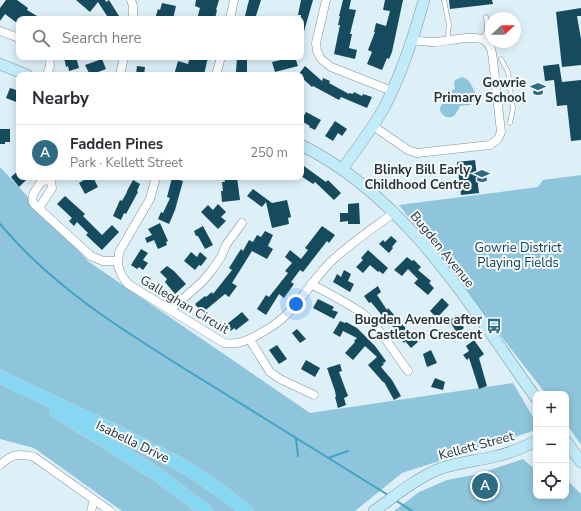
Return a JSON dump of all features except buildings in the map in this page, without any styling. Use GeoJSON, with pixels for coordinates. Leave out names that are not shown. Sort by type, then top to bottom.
{"type":"FeatureCollection","features":[{"type":"Feature","properties":{"kind":"main road","name":"Isabella Drive"},"geometry":{"type":"LineString","coordinates":[[0,376],[180,464],[245,509]]}},
{"type":"Feature","properties":{"kind":"main road","name":"Isabella Drive"},"geometry":{"type":"LineString","coordinates":[[13,383],[155,473],[206,511]]}},
{"type":"Feature","properties":{"kind":"street"},"geometry":{"type":"LineString","coordinates":[[231,16],[234,0]]}},
{"type":"Feature","properties":{"kind":"street"},"geometry":{"type":"LineString","coordinates":[[326,0],[316,43],[317,51],[321,58],[331,67],[392,92]]}},
{"type":"Feature","properties":{"kind":"street"},"geometry":{"type":"LineString","coordinates":[[342,169],[373,126],[392,92],[424,0]]}},
{"type":"Feature","properties":{"kind":"street"},"geometry":{"type":"LineString","coordinates":[[132,1],[134,16]]}},
{"type":"Feature","properties":{"kind":"street"},"geometry":{"type":"LineString","coordinates":[[0,31],[16,37]]}},
{"type":"Feature","properties":{"kind":"street"},"geometry":{"type":"LineString","coordinates":[[373,126],[408,150],[417,153],[490,145],[498,139],[501,132],[492,52],[490,46],[483,39],[474,38],[434,42],[411,40]]}},
{"type":"Feature","properties":{"kind":"street"},"geometry":{"type":"LineString","coordinates":[[48,72],[50,66],[49,60]]}},
{"type":"Feature","properties":{"kind":"street"},"geometry":{"type":"LineString","coordinates":[[121,72],[123,60]]}},
{"type":"Feature","properties":{"kind":"street"},"geometry":{"type":"LineString","coordinates":[[217,72],[220,60]]}},
{"type":"Feature","properties":{"kind":"street"},"geometry":{"type":"LineString","coordinates":[[0,64],[20,72]]}},
{"type":"Feature","properties":{"kind":"street","name":"Bugden Avenue"},"geometry":{"type":"LineString","coordinates":[[304,146],[342,169],[370,190],[394,212],[439,262],[533,395]]}},
{"type":"Feature","properties":{"kind":"street"},"geometry":{"type":"LineString","coordinates":[[39,208],[91,256],[103,261],[118,261],[120,247],[150,199],[155,180]]}},
{"type":"Feature","properties":{"kind":"street","name":"Galleghan Circuit"},"geometry":{"type":"LineString","coordinates":[[118,261],[122,276],[128,284],[224,343],[237,344],[250,340],[282,319],[322,270],[336,256],[394,212]]}},
{"type":"Feature","properties":{"kind":"street"},"geometry":{"type":"LineString","coordinates":[[170,310],[202,282],[221,257],[226,246],[242,224]]}},
{"type":"Feature","properties":{"kind":"street"},"geometry":{"type":"LineString","coordinates":[[311,284],[350,305],[363,314],[373,324],[408,371]]}},
{"type":"Feature","properties":{"kind":"street"},"geometry":{"type":"LineString","coordinates":[[250,340],[270,372],[280,379],[314,395]]}},
{"type":"Feature","properties":{"kind":"street","name":"Kellett Street"},"geometry":{"type":"LineString","coordinates":[[374,511],[381,508],[419,479],[437,470],[460,463],[493,457],[514,451],[533,442]]}},
{"type":"Feature","properties":{"kind":"street"},"geometry":{"type":"LineString","coordinates":[[569,445],[581,462]]}},
{"type":"Feature","properties":{"kind":"street"},"geometry":{"type":"LineString","coordinates":[[0,465],[10,457],[20,454],[34,457],[110,511]]}},
{"type":"Feature","properties":{"kind":"street"},"geometry":{"type":"LineString","coordinates":[[90,511],[94,500]]}},
{"type":"Feature","properties":{"kind":"lane"},"geometry":{"type":"LineString","coordinates":[[444,0],[449,25],[449,41]]}},
{"type":"Feature","properties":{"kind":"lane"},"geometry":{"type":"LineString","coordinates":[[483,39],[485,34]]}},
{"type":"Feature","properties":{"kind":"lane"},"geometry":{"type":"LineString","coordinates":[[501,59],[508,72],[513,109],[510,123]]}},
{"type":"Feature","properties":{"kind":"green space"},"geometry":{"type":"Polygon","coordinates":[[[462,77],[469,81],[475,92],[475,101],[470,105],[460,106],[453,116],[446,117],[441,112],[440,107],[449,93],[455,89],[455,80],[462,77]]]}},
{"type":"Feature","properties":{"kind":"green space"},"geometry":{"type":"Polygon","coordinates":[[[0,167],[89,262],[310,413],[513,383],[533,417],[533,431],[402,473],[355,511],[122,511],[34,448],[0,439],[0,167]]]}},
{"type":"Feature","properties":{"kind":"green space","name":"Gowrie District Playing Fields"},"geometry":{"type":"Polygon","coordinates":[[[581,175],[581,445],[569,427],[569,391],[544,391],[399,205],[538,187],[543,180],[581,175]]]}},
{"type":"Feature","properties":{"kind":"green space"},"geometry":{"type":"Polygon","coordinates":[[[523,459],[533,467],[533,499],[569,499],[569,482],[581,494],[581,511],[394,511],[419,492],[447,480],[478,474],[523,459]]]}},
{"type":"Feature","properties":{"kind":"waterway"},"geometry":{"type":"LineString","coordinates":[[0,224],[45,270],[96,311],[150,347],[388,495]]}},
{"type":"Feature","properties":{"kind":"waterway"},"geometry":{"type":"LineString","coordinates":[[296,438],[298,456]]}},
{"type":"Feature","properties":{"kind":"waterway"},"geometry":{"type":"LineString","coordinates":[[328,458],[348,451]]}},
{"type":"Feature","properties":{"kind":"waterway"},"geometry":{"type":"LineString","coordinates":[[395,500],[412,511]]}},
{"type":"Feature","properties":{"kind":"place","name":"Gowrie Primary School"},"geometry":{"type":"Point","coordinates":[538,89]}},
{"type":"Feature","properties":{"kind":"place","name":"Blinky Bill Early Childhood Centre"},"geometry":{"type":"Point","coordinates":[482,176]}},
{"type":"Feature","properties":{"kind":"place","name":"Bugden Avenue after Castleton Crescent"},"geometry":{"type":"Point","coordinates":[494,326]}},
{"type":"Feature","properties":{"kind":"place","name":"Fadden Pines"},"geometry":{"type":"Point","coordinates":[485,486]}}]}
